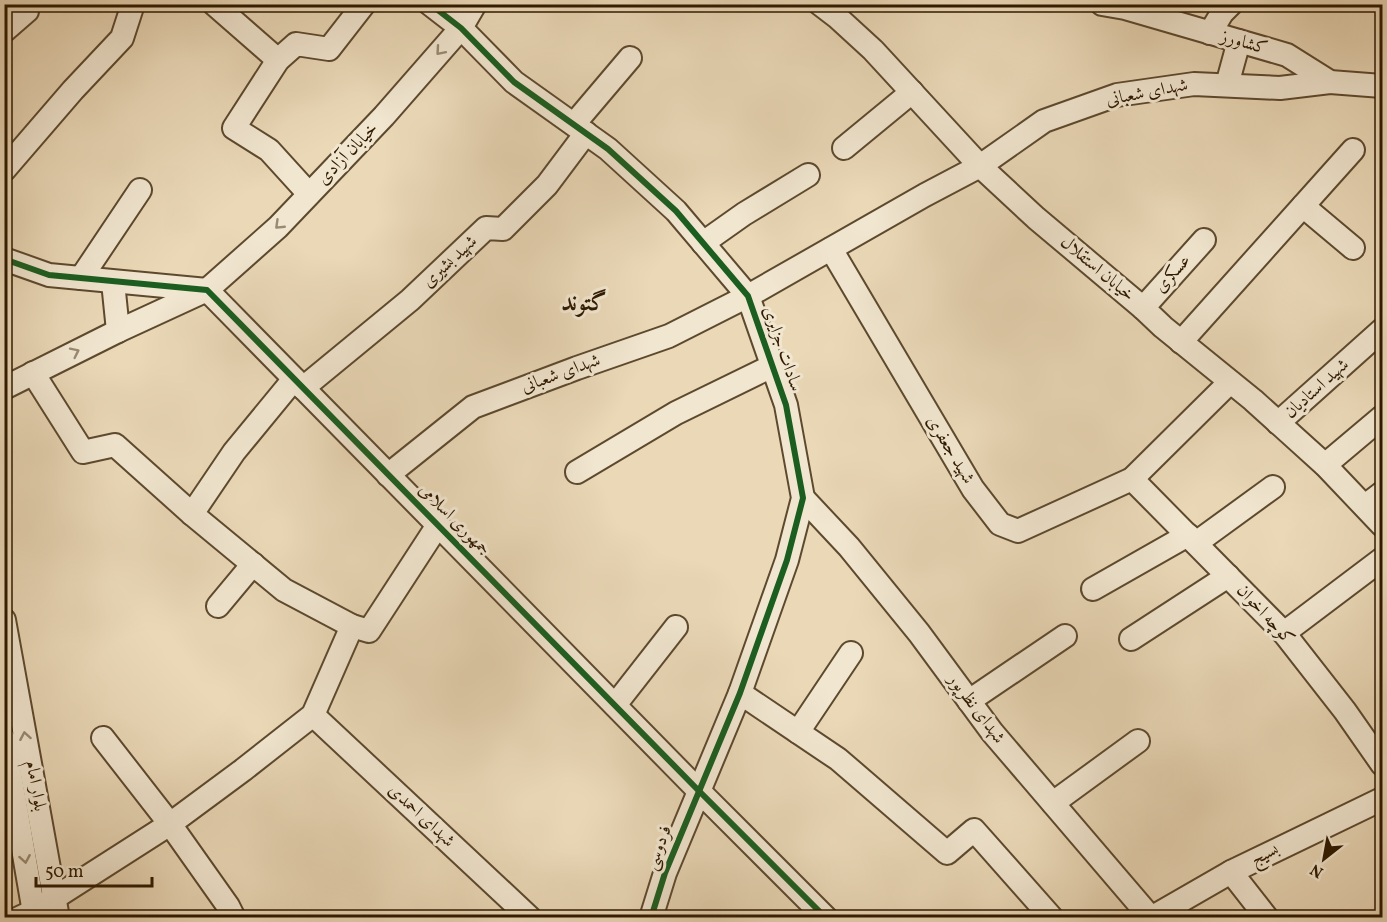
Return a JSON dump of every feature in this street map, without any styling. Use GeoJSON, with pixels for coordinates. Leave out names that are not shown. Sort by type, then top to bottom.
{"type":"FeatureCollection","features":[{"type":"Feature","properties":{"kind":"street"},"geometry":{"type":"LineString","coordinates":[[4,170],[73,90],[122,38],[133,4]]}},
{"type":"Feature","properties":{"kind":"street"},"geometry":{"type":"LineString","coordinates":[[214,4],[278,60]]}},
{"type":"Feature","properties":{"kind":"street"},"geometry":{"type":"LineString","coordinates":[[309,194],[269,150],[234,128],[278,60],[297,44],[329,50],[364,4]]}},
{"type":"Feature","properties":{"kind":"street","name":"سادات جزایری"},"geometry":{"type":"LineString","coordinates":[[430,4],[461,28],[514,82],[608,149],[676,211],[748,296],[786,405],[802,498],[787,560],[740,693],[699,790]]}},
{"type":"Feature","properties":{"kind":"street","name":"خیابان آزادی"},"geometry":{"type":"LineString","coordinates":[[207,290],[278,226],[384,117],[461,28],[475,4]]}},
{"type":"Feature","properties":{"kind":"street","name":"خیابان استقلال"},"geometry":{"type":"LineString","coordinates":[[820,4],[873,50],[980,166],[1036,218],[1325,465],[1374,500],[1383,525]]}},
{"type":"Feature","properties":{"kind":"street","name":"کشاورز"},"geometry":{"type":"LineString","coordinates":[[1102,4],[1125,8],[1287,55],[1330,82],[1382,86]]}},
{"type":"Feature","properties":{"kind":"street"},"geometry":{"type":"LineString","coordinates":[[1210,33],[1222,13],[1231,4]]}},
{"type":"Feature","properties":{"kind":"street"},"geometry":{"type":"LineString","coordinates":[[4,31],[27,11]]}},
{"type":"Feature","properties":{"kind":"street"},"geometry":{"type":"LineString","coordinates":[[1227,85],[1239,41]]}},
{"type":"Feature","properties":{"kind":"street","name":"شهید بشیری"},"geometry":{"type":"LineString","coordinates":[[192,514],[234,452],[298,383],[410,300],[486,228],[503,229],[547,185],[580,129],[630,58]]}},
{"type":"Feature","properties":{"kind":"street","name":"شهدای شعبانی"},"geometry":{"type":"LineString","coordinates":[[388,475],[473,407],[669,336],[748,296],[980,166],[1044,121],[1117,95],[1194,84],[1280,88],[1330,82]]}},
{"type":"Feature","properties":{"kind":"street"},"geometry":{"type":"LineString","coordinates":[[844,148],[912,93]]}},
{"type":"Feature","properties":{"kind":"street"},"geometry":{"type":"LineString","coordinates":[[1181,342],[1353,150]]}},
{"type":"Feature","properties":{"kind":"street"},"geometry":{"type":"LineString","coordinates":[[703,243],[744,214],[808,176]]}},
{"type":"Feature","properties":{"kind":"street"},"geometry":{"type":"LineString","coordinates":[[81,278],[140,190]]}},
{"type":"Feature","properties":{"kind":"street"},"geometry":{"type":"LineString","coordinates":[[1303,206],[1353,248]]}},
{"type":"Feature","properties":{"kind":"street","name":"عسکری"},"geometry":{"type":"LineString","coordinates":[[1143,308],[1204,240]]}},
{"type":"Feature","properties":{"kind":"street","name":"شهید جعفری"},"geometry":{"type":"LineString","coordinates":[[831,249],[973,489],[1000,524],[1018,531],[1132,479]]}},
{"type":"Feature","properties":{"kind":"street"},"geometry":{"type":"LineString","coordinates":[[4,259],[49,275],[207,290]]}},
{"type":"Feature","properties":{"kind":"street"},"geometry":{"type":"LineString","coordinates":[[112,282],[118,331]]}},
{"type":"Feature","properties":{"kind":"street"},"geometry":{"type":"LineString","coordinates":[[5,387],[207,290]]}},
{"type":"Feature","properties":{"kind":"street","name":"جمهوری اسلامی"},"geometry":{"type":"LineString","coordinates":[[207,290],[826,918]]}},
{"type":"Feature","properties":{"kind":"street","name":"شهید استادیان"},"geometry":{"type":"LineString","coordinates":[[1278,423],[1383,330]]}},
{"type":"Feature","properties":{"kind":"street"},"geometry":{"type":"LineString","coordinates":[[577,472],[676,413],[772,366]]}},
{"type":"Feature","properties":{"kind":"street"},"geometry":{"type":"LineString","coordinates":[[33,373],[83,452],[115,445],[192,514],[284,590],[352,626],[369,631],[438,525]]}},
{"type":"Feature","properties":{"kind":"street"},"geometry":{"type":"LineString","coordinates":[[1132,479],[1230,382]]}},
{"type":"Feature","properties":{"kind":"street"},"geometry":{"type":"LineString","coordinates":[[1325,465],[1383,417]]}},
{"type":"Feature","properties":{"kind":"street","name":"کوچه اخوان"},"geometry":{"type":"LineString","coordinates":[[1132,479],[1284,633],[1383,764]]}},
{"type":"Feature","properties":{"kind":"street"},"geometry":{"type":"LineString","coordinates":[[1094,589],[1192,539],[1273,487]]}},
{"type":"Feature","properties":{"kind":"street","name":"شهدای نظرپور"},"geometry":{"type":"LineString","coordinates":[[802,498],[849,547],[919,633],[992,732],[1151,918]]}},
{"type":"Feature","properties":{"kind":"street"},"geometry":{"type":"LineString","coordinates":[[1284,633],[1383,559]]}},
{"type":"Feature","properties":{"kind":"street"},"geometry":{"type":"LineString","coordinates":[[218,606],[253,564]]}},
{"type":"Feature","properties":{"kind":"street"},"geometry":{"type":"LineString","coordinates":[[1131,639],[1228,576]]}},
{"type":"Feature","properties":{"kind":"street","name":"بلوار امام"},"geometry":{"type":"LineString","coordinates":[[5,626],[56,908]]}},
{"type":"Feature","properties":{"kind":"street"},"geometry":{"type":"LineString","coordinates":[[29,915],[56,908],[243,770],[313,715],[352,626]]}},
{"type":"Feature","properties":{"kind":"street"},"geometry":{"type":"LineString","coordinates":[[615,705],[676,627]]}},
{"type":"Feature","properties":{"kind":"street"},"geometry":{"type":"LineString","coordinates":[[969,701],[1065,636]]}},
{"type":"Feature","properties":{"kind":"street"},"geometry":{"type":"LineString","coordinates":[[798,732],[851,653]]}},
{"type":"Feature","properties":{"kind":"street"},"geometry":{"type":"LineString","coordinates":[[740,693],[838,759],[947,853],[974,830],[1052,918]]}},
{"type":"Feature","properties":{"kind":"street","name":"شهدای احمدی"},"geometry":{"type":"LineString","coordinates":[[313,715],[530,918]]}},
{"type":"Feature","properties":{"kind":"street"},"geometry":{"type":"LineString","coordinates":[[103,738],[170,824],[234,918]]}},
{"type":"Feature","properties":{"kind":"street","name":"بلوار امام"},"geometry":{"type":"LineString","coordinates":[[4,739],[29,915]]}},
{"type":"Feature","properties":{"kind":"street"},"geometry":{"type":"LineString","coordinates":[[1053,803],[1138,741]]}},
{"type":"Feature","properties":{"kind":"street","name":"فردوسی"},"geometry":{"type":"LineString","coordinates":[[651,918],[665,873],[699,790]]}},
{"type":"Feature","properties":{"kind":"street","name":"بسیج"},"geometry":{"type":"LineString","coordinates":[[1151,918],[1232,872],[1383,799]]}},
{"type":"Feature","properties":{"kind":"street"},"geometry":{"type":"LineString","coordinates":[[1232,872],[1268,918]]}},
{"type":"Feature","properties":{"kind":"cycle path"},"geometry":{"type":"LineString","coordinates":[[430,4],[461,28],[514,82],[608,149],[676,211],[748,296],[786,405],[803,498],[787,560],[740,693],[665,873],[651,918]]}},
{"type":"Feature","properties":{"kind":"cycle path"},"geometry":{"type":"LineString","coordinates":[[4,259],[49,275],[207,290],[826,918]]}},
{"type":"Feature","properties":{"kind":"district","name":"گتوند"},"geometry":{"type":"Point","coordinates":[584,304]}}]}
